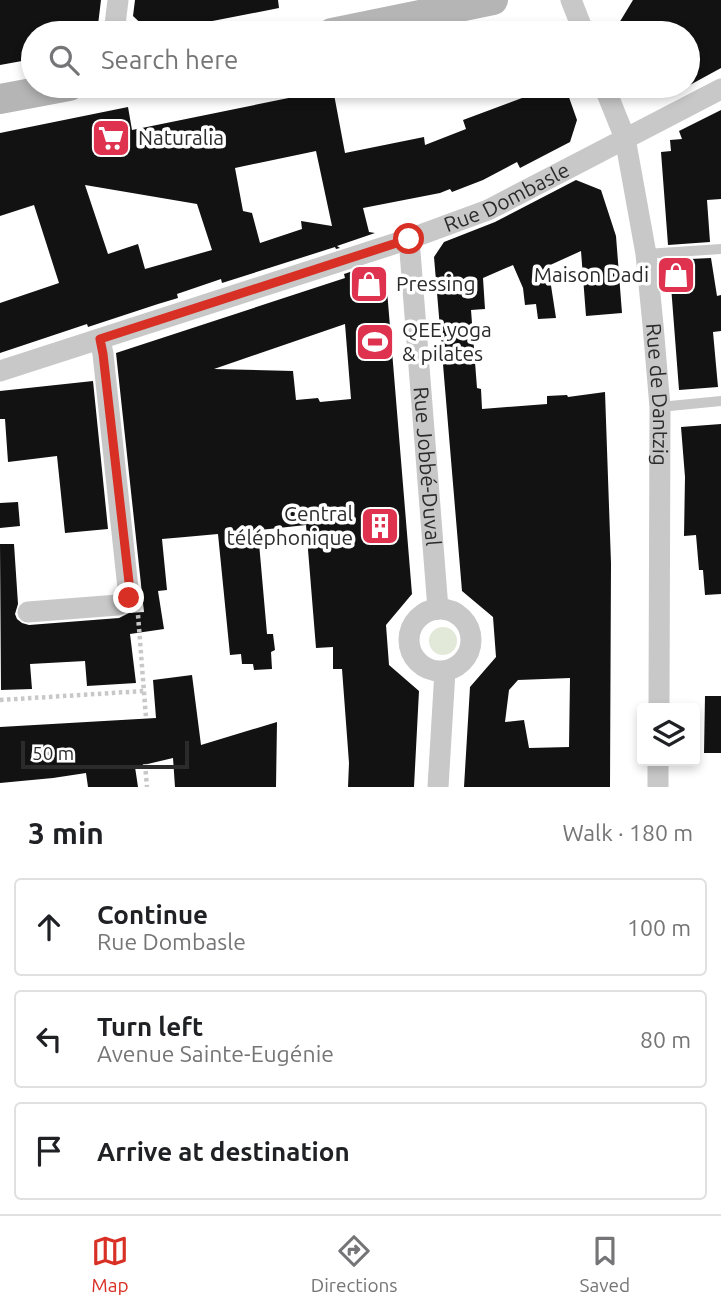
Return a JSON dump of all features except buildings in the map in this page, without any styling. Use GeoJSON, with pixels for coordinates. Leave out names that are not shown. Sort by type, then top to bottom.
{"type":"FeatureCollection","features":[{"type":"Feature","properties":{"kind":"main road"},"geometry":{"type":"LineString","coordinates":[[379,21],[442,5],[494,0]]}},
{"type":"Feature","properties":{"kind":"main road"},"geometry":{"type":"LineString","coordinates":[[0,99],[21,95]]}},
{"type":"Feature","properties":{"kind":"street"},"geometry":{"type":"LineString","coordinates":[[115,21],[118,0]]}},
{"type":"Feature","properties":{"kind":"street"},"geometry":{"type":"LineString","coordinates":[[571,0],[579,21]]}},
{"type":"Feature","properties":{"kind":"street","name":"Rue Dombasle"},"geometry":{"type":"LineString","coordinates":[[0,371],[409,239],[488,210],[721,89]]}},
{"type":"Feature","properties":{"kind":"street","name":"Rue de Dantzig"},"geometry":{"type":"LineString","coordinates":[[609,98],[625,138],[646,254],[660,407],[659,703]]}},
{"type":"Feature","properties":{"kind":"street","name":"Rue Jobbé-Duval"},"geometry":{"type":"LineString","coordinates":[[409,239],[438,609]]}},
{"type":"Feature","properties":{"kind":"street"},"geometry":{"type":"LineString","coordinates":[[28,612],[118,605],[129,598],[100,339]]}},
{"type":"Feature","properties":{"kind":"street"},"geometry":{"type":"LineString","coordinates":[[438,609],[447,610],[462,618],[470,633],[466,657],[453,669],[444,671],[425,668],[411,653],[409,644],[413,624],[428,611],[438,609]]}},
{"type":"Feature","properties":{"kind":"street"},"geometry":{"type":"LineString","coordinates":[[438,787],[444,671]]}},
{"type":"Feature","properties":{"kind":"street"},"geometry":{"type":"LineString","coordinates":[[658,766],[658,787]]}},
{"type":"Feature","properties":{"kind":"lane"},"geometry":{"type":"LineString","coordinates":[[646,254],[721,249]]}},
{"type":"Feature","properties":{"kind":"lane"},"geometry":{"type":"LineString","coordinates":[[660,407],[721,401]]}},
{"type":"Feature","properties":{"kind":"path"},"geometry":{"type":"LineString","coordinates":[[129,598],[138,611],[146,718]]}},
{"type":"Feature","properties":{"kind":"path"},"geometry":{"type":"LineString","coordinates":[[0,700],[144,691]]}},
{"type":"Feature","properties":{"kind":"path"},"geometry":{"type":"LineString","coordinates":[[145,764],[147,787]]}},
{"type":"Feature","properties":{"kind":"green space"},"geometry":{"type":"Polygon","coordinates":[[[443,627],[453,631],[457,641],[453,651],[443,655],[433,651],[429,641],[433,631],[443,627]]]}},
{"type":"Feature","properties":{"kind":"place","name":"Naturalia"},"geometry":{"type":"Point","coordinates":[111,138]}},
{"type":"Feature","properties":{"kind":"place","name":"Maison Dadi"},"geometry":{"type":"Point","coordinates":[676,275]}},
{"type":"Feature","properties":{"kind":"place","name":"Pressing"},"geometry":{"type":"Point","coordinates":[369,284]}},
{"type":"Feature","properties":{"kind":"place","name":"QEE yoga & pilates"},"geometry":{"type":"Point","coordinates":[375,342]}},
{"type":"Feature","properties":{"kind":"place","name":"Central téléphonique"},"geometry":{"type":"Point","coordinates":[380,526]}},
{"type":"Feature","properties":{"kind":"route"},"geometry":{"type":"LineString","coordinates":[[129,598],[100,339],[409,239]]}}]}
